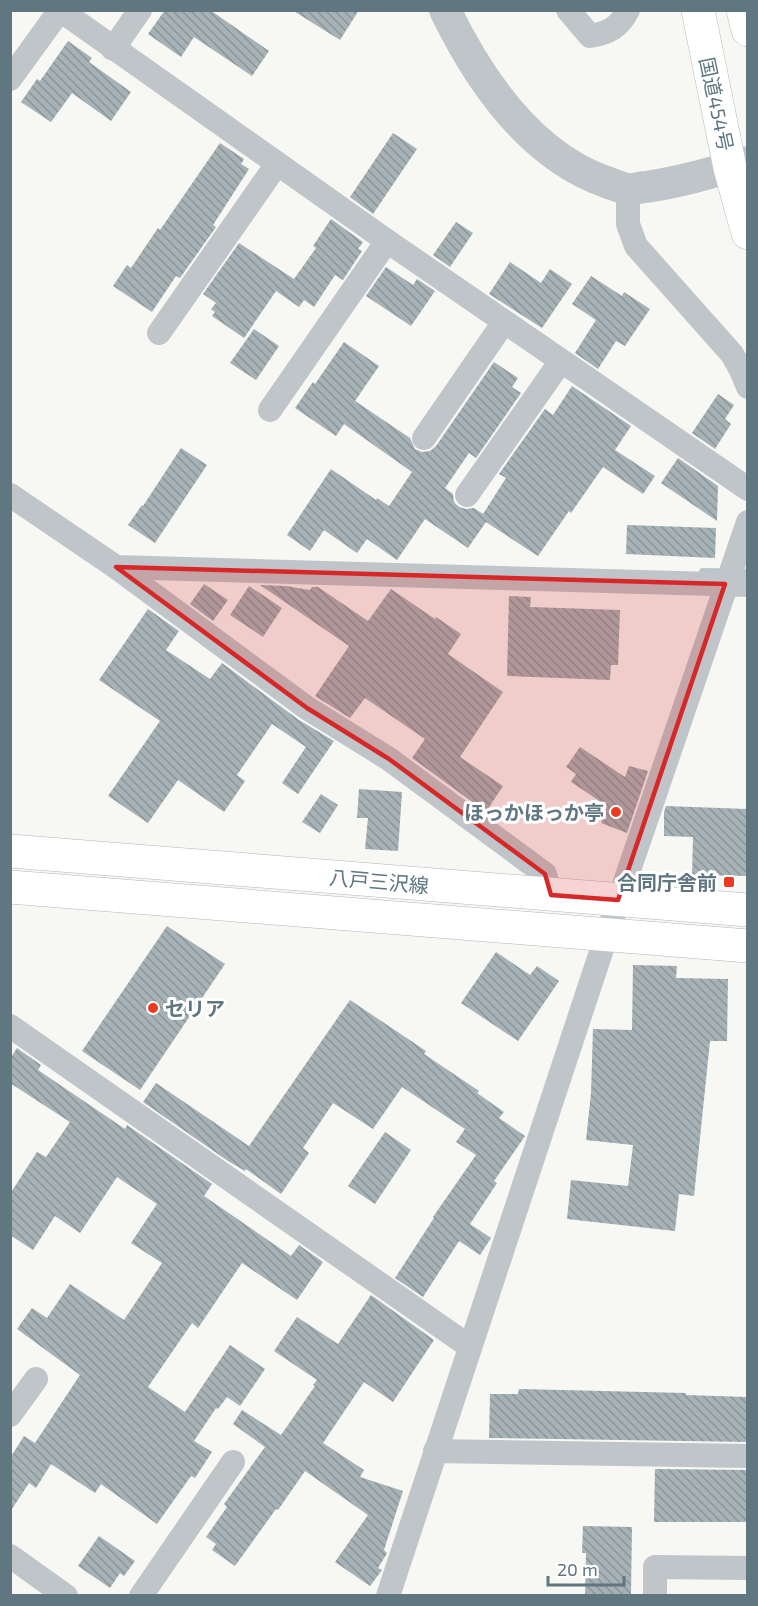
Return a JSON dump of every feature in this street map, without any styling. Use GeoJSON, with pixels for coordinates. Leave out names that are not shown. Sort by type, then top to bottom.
{"type":"FeatureCollection","features":[{"type":"Feature","properties":{"kind":"main road","name":"国道454号"},"geometry":{"type":"LineString","coordinates":[[698,10],[739,165],[747,233]]}},
{"type":"Feature","properties":{"kind":"main road"},"geometry":{"type":"LineString","coordinates":[[743,10],[747,30]]}},
{"type":"Feature","properties":{"kind":"main road","name":"八戸三沢線"},"geometry":{"type":"LineString","coordinates":[[10,850],[747,910]]}},
{"type":"Feature","properties":{"kind":"main road","name":"八戸三沢線"},"geometry":{"type":"LineString","coordinates":[[10,886],[747,946]]}},
{"type":"Feature","properties":{"kind":"street"},"geometry":{"type":"LineString","coordinates":[[10,79],[60,10],[387,241],[747,489]]}},
{"type":"Feature","properties":{"kind":"street"},"geometry":{"type":"LineString","coordinates":[[114,49],[141,10]]}},
{"type":"Feature","properties":{"kind":"street"},"geometry":{"type":"LineString","coordinates":[[445,10],[457,35],[495,96],[555,155],[586,175],[628,189],[673,183],[739,165]]}},
{"type":"Feature","properties":{"kind":"street"},"geometry":{"type":"LineString","coordinates":[[568,10],[590,36],[609,33],[622,22],[628,10]]}},
{"type":"Feature","properties":{"kind":"street"},"geometry":{"type":"LineString","coordinates":[[159,333],[277,164]]}},
{"type":"Feature","properties":{"kind":"street"},"geometry":{"type":"LineString","coordinates":[[628,189],[628,224],[636,246],[732,354],[747,387]]}},
{"type":"Feature","properties":{"kind":"street"},"geometry":{"type":"LineString","coordinates":[[270,410],[387,241]]}},
{"type":"Feature","properties":{"kind":"street"},"geometry":{"type":"LineString","coordinates":[[424,438],[504,322]]}},
{"type":"Feature","properties":{"kind":"street"},"geometry":{"type":"LineString","coordinates":[[467,495],[561,361]]}},
{"type":"Feature","properties":{"kind":"street"},"geometry":{"type":"LineString","coordinates":[[10,495],[116,567],[307,708],[388,759],[545,874],[551,895]]}},
{"type":"Feature","properties":{"kind":"street"},"geometry":{"type":"LineString","coordinates":[[388,1596],[618,900],[736,585],[747,522]]}},
{"type":"Feature","properties":{"kind":"street"},"geometry":{"type":"LineString","coordinates":[[116,567],[736,585]]}},
{"type":"Feature","properties":{"kind":"street"},"geometry":{"type":"LineString","coordinates":[[10,1026],[470,1347]]}},
{"type":"Feature","properties":{"kind":"street"},"geometry":{"type":"LineString","coordinates":[[10,1415],[36,1379]]}},
{"type":"Feature","properties":{"kind":"street"},"geometry":{"type":"LineString","coordinates":[[435,1451],[747,1456]]}},
{"type":"Feature","properties":{"kind":"street"},"geometry":{"type":"LineString","coordinates":[[141,1596],[233,1462]]}},
{"type":"Feature","properties":{"kind":"street"},"geometry":{"type":"LineString","coordinates":[[10,1556],[66,1596]]}},
{"type":"Feature","properties":{"kind":"street"},"geometry":{"type":"LineString","coordinates":[[655,1596],[655,1567],[747,1568]]}},
{"type":"Feature","properties":{"kind":"highlighted area"},"geometry":{"type":"Polygon","coordinates":[[[116,567],[725,584],[618,900],[551,895],[545,874],[389,759],[307,708],[116,567]]]}},
{"type":"Feature","properties":{"kind":"building"},"geometry":{"type":"Polygon","coordinates":[[[165,10],[210,10],[269,51],[252,76],[194,37],[181,57],[148,34],[165,10]]]}},
{"type":"Feature","properties":{"kind":"building"},"geometry":{"type":"Polygon","coordinates":[[[292,10],[359,10],[340,40],[292,10]]]}},
{"type":"Feature","properties":{"kind":"building"},"geometry":{"type":"Polygon","coordinates":[[[68,41],[92,58],[89,62],[131,92],[111,121],[72,93],[51,122],[21,102],[37,79],[40,81],[68,41]]]}},
{"type":"Feature","properties":{"kind":"building"},"geometry":{"type":"Polygon","coordinates":[[[393,133],[417,149],[373,214],[350,197],[393,133]]]}},
{"type":"Feature","properties":{"kind":"building"},"geometry":{"type":"Polygon","coordinates":[[[220,143],[244,159],[241,164],[249,169],[213,225],[216,227],[180,278],[176,276],[152,312],[113,286],[127,265],[131,268],[158,228],[160,230],[220,143]]]}},
{"type":"Feature","properties":{"kind":"building"},"geometry":{"type":"Polygon","coordinates":[[[331,219],[363,242],[358,249],[362,251],[343,280],[335,275],[314,307],[304,300],[299,307],[276,291],[244,338],[212,316],[215,312],[211,309],[216,303],[203,294],[239,243],[294,279],[316,248],[313,246],[331,219]]]}},
{"type":"Feature","properties":{"kind":"building"},"geometry":{"type":"Polygon","coordinates":[[[456,222],[473,233],[450,267],[433,255],[456,222]]]}},
{"type":"Feature","properties":{"kind":"building"},"geometry":{"type":"Polygon","coordinates":[[[510,262],[541,283],[550,269],[572,284],[542,328],[489,294],[510,262]]]}},
{"type":"Feature","properties":{"kind":"building"},"geometry":{"type":"Polygon","coordinates":[[[386,267],[413,285],[417,279],[435,291],[411,326],[366,296],[386,267]]]}},
{"type":"Feature","properties":{"kind":"building"},"geometry":{"type":"Polygon","coordinates":[[[591,276],[622,296],[624,292],[650,309],[625,346],[616,341],[598,369],[575,353],[596,320],[572,304],[591,276]]]}},
{"type":"Feature","properties":{"kind":"building"},"geometry":{"type":"Polygon","coordinates":[[[254,329],[279,346],[256,380],[230,363],[254,329]]]}},
{"type":"Feature","properties":{"kind":"building"},"geometry":{"type":"Polygon","coordinates":[[[344,342],[379,366],[355,401],[410,438],[415,449],[422,452],[430,451],[436,446],[494,362],[518,378],[512,387],[521,393],[476,458],[469,453],[445,488],[453,494],[454,502],[459,507],[474,508],[483,514],[506,478],[499,474],[545,409],[553,415],[572,386],[631,426],[615,450],[655,476],[643,494],[603,467],[538,556],[486,522],[468,548],[425,519],[397,560],[367,539],[357,553],[324,530],[310,551],[287,535],[331,469],[376,500],[377,498],[389,506],[412,472],[344,424],[336,436],[295,408],[344,342]]]}},
{"type":"Feature","properties":{"kind":"building"},"geometry":{"type":"Polygon","coordinates":[[[718,394],[734,405],[725,419],[731,424],[715,449],[692,433],[718,394]]]}},
{"type":"Feature","properties":{"kind":"building"},"geometry":{"type":"Polygon","coordinates":[[[181,448],[207,465],[155,543],[128,525],[181,448]]]}},
{"type":"Feature","properties":{"kind":"building"},"geometry":{"type":"Polygon","coordinates":[[[678,458],[718,486],[717,521],[661,483],[678,458]]]}},
{"type":"Feature","properties":{"kind":"building"},"geometry":{"type":"Polygon","coordinates":[[[627,525],[716,528],[715,558],[626,554],[627,525]]]}},
{"type":"Feature","properties":{"kind":"building"},"geometry":{"type":"Polygon","coordinates":[[[204,584],[228,600],[213,621],[190,604],[204,584]]]}},
{"type":"Feature","properties":{"kind":"building"},"geometry":{"type":"Polygon","coordinates":[[[260,585],[310,590],[312,587],[318,587],[368,621],[391,589],[461,634],[448,654],[503,692],[460,757],[503,786],[486,812],[412,758],[425,739],[365,698],[350,718],[315,696],[349,646],[260,585]]]}},
{"type":"Feature","properties":{"kind":"building"},"geometry":{"type":"Polygon","coordinates":[[[249,586],[282,608],[263,637],[230,615],[249,586]]]}},
{"type":"Feature","properties":{"kind":"building"},"geometry":{"type":"Polygon","coordinates":[[[509,596],[531,597],[530,607],[620,610],[618,665],[611,665],[610,680],[507,676],[509,596]]]}},
{"type":"Feature","properties":{"kind":"building"},"geometry":{"type":"Polygon","coordinates":[[[148,609],[179,631],[166,650],[210,679],[222,663],[299,720],[334,741],[298,794],[282,783],[306,747],[272,724],[237,775],[245,781],[224,812],[178,780],[148,823],[108,796],[160,721],[99,680],[148,609]]]}},
{"type":"Feature","properties":{"kind":"building"},"geometry":{"type":"Polygon","coordinates":[[[580,747],[625,777],[629,766],[648,771],[627,833],[601,823],[607,806],[571,782],[576,774],[566,767],[580,747]]]}},
{"type":"Feature","properties":{"kind":"building"},"geometry":{"type":"Polygon","coordinates":[[[359,789],[402,792],[398,851],[365,849],[368,818],[357,818],[359,789]]]}},
{"type":"Feature","properties":{"kind":"building"},"geometry":{"type":"Polygon","coordinates":[[[321,794],[338,805],[320,833],[302,822],[321,794]]]}},
{"type":"Feature","properties":{"kind":"building"},"geometry":{"type":"Polygon","coordinates":[[[666,806],[747,809],[747,876],[692,875],[693,837],[664,836],[666,806]]]}},
{"type":"Feature","properties":{"kind":"building","name":"セリア"},"geometry":{"type":"Polygon","coordinates":[[[167,926],[225,964],[140,1090],[82,1051],[167,926]]]}},
{"type":"Feature","properties":{"kind":"building"},"geometry":{"type":"Polygon","coordinates":[[[496,952],[530,975],[537,966],[559,981],[518,1041],[461,1003],[496,952]]]}},
{"type":"Feature","properties":{"kind":"building"},"geometry":{"type":"Polygon","coordinates":[[[633,965],[677,966],[676,978],[728,979],[727,1041],[710,1041],[694,1196],[679,1194],[675,1231],[567,1219],[571,1180],[628,1186],[633,1145],[586,1140],[591,1093],[593,1029],[632,1030],[633,965]]]}},
{"type":"Feature","properties":{"kind":"building"},"geometry":{"type":"Polygon","coordinates":[[[350,1000],[426,1051],[424,1054],[479,1091],[477,1093],[504,1112],[499,1118],[525,1136],[494,1181],[497,1183],[470,1224],[491,1238],[480,1255],[459,1241],[423,1297],[395,1278],[433,1217],[476,1155],[456,1142],[465,1129],[402,1087],[373,1129],[333,1103],[303,1148],[309,1153],[281,1194],[246,1169],[245,1171],[228,1161],[143,1102],[156,1083],[249,1146],[350,1000]]]}},
{"type":"Feature","properties":{"kind":"building"},"geometry":{"type":"Polygon","coordinates":[[[17,1048],[41,1065],[38,1070],[125,1129],[127,1125],[212,1184],[204,1196],[291,1256],[299,1245],[323,1262],[297,1300],[242,1263],[198,1328],[192,1323],[148,1387],[185,1412],[230,1345],[265,1369],[240,1406],[227,1397],[218,1409],[216,1408],[194,1441],[212,1452],[195,1478],[191,1476],[157,1524],[101,1484],[95,1493],[51,1464],[36,1488],[29,1483],[10,1512],[10,1458],[24,1436],[35,1443],[80,1375],[17,1329],[32,1308],[47,1318],[70,1284],[124,1320],[162,1263],[131,1243],[157,1204],[117,1177],[80,1233],[55,1216],[33,1250],[10,1235],[10,1194],[37,1152],[46,1157],[70,1122],[10,1083],[10,1059],[17,1048]]]}},
{"type":"Feature","properties":{"kind":"building"},"geometry":{"type":"Polygon","coordinates":[[[385,1132],[411,1150],[375,1204],[348,1186],[385,1132]]]}},
{"type":"Feature","properties":{"kind":"building"},"geometry":{"type":"Polygon","coordinates":[[[371,1295],[434,1340],[393,1402],[364,1382],[323,1443],[364,1470],[360,1477],[403,1491],[384,1550],[387,1553],[378,1568],[382,1570],[370,1586],[335,1562],[368,1515],[305,1471],[235,1566],[212,1550],[216,1544],[206,1537],[227,1507],[224,1504],[265,1447],[233,1424],[242,1410],[281,1435],[317,1380],[274,1351],[297,1317],[338,1344],[371,1295]]]}},
{"type":"Feature","properties":{"kind":"building"},"geometry":{"type":"Polygon","coordinates":[[[519,1389],[686,1393],[686,1395],[747,1397],[747,1442],[489,1438],[490,1394],[518,1394],[519,1389]]]}},
{"type":"Feature","properties":{"kind":"building"},"geometry":{"type":"Polygon","coordinates":[[[655,1469],[747,1470],[747,1522],[654,1522],[655,1469]]]}},
{"type":"Feature","properties":{"kind":"building"},"geometry":{"type":"Polygon","coordinates":[[[583,1526],[632,1527],[631,1594],[585,1596],[586,1553],[582,1553],[583,1526]]]}},
{"type":"Feature","properties":{"kind":"building"},"geometry":{"type":"Polygon","coordinates":[[[99,1536],[135,1561],[124,1576],[120,1573],[110,1588],[78,1566],[99,1536]]]}},
{"type":"Feature","properties":{"kind":"waterway"},"geometry":{"type":"LineString","coordinates":[[703,572],[748,573]]}},
{"type":"Feature","properties":{"kind":"place","name":"ほっかほっか亭"},"geometry":{"type":"Point","coordinates":[616,812]}},
{"type":"Feature","properties":{"kind":"place","name":"合同庁舎前"},"geometry":{"type":"Point","coordinates":[729,882]}},
{"type":"Feature","properties":{"kind":"place","name":"セリア"},"geometry":{"type":"Point","coordinates":[153,1008]}}]}
